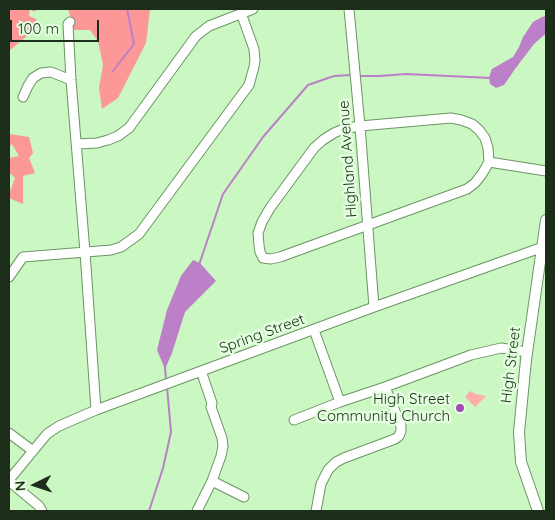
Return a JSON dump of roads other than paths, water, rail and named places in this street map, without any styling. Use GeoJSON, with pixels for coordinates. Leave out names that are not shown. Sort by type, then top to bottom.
{"type":"FeatureCollection","features":[{"type":"Feature","properties":{"kind":"main road","name":"High Street"},"geometry":{"type":"LineString","coordinates":[[538,511],[521,462],[519,432],[527,352],[544,246],[546,220]]}},
{"type":"Feature","properties":{"kind":"street"},"geometry":{"type":"LineString","coordinates":[[77,144],[98,143],[108,140],[129,128],[196,36],[209,26],[252,9]]}},
{"type":"Feature","properties":{"kind":"street","name":"Highland Avenue"},"geometry":{"type":"LineString","coordinates":[[350,9],[374,307]]}},
{"type":"Feature","properties":{"kind":"street"},"geometry":{"type":"LineString","coordinates":[[9,277],[23,257],[111,250],[121,247],[139,234],[249,85],[255,60],[254,49],[241,13]]}},
{"type":"Feature","properties":{"kind":"street"},"geometry":{"type":"LineString","coordinates":[[70,22],[68,24],[96,410]]}},
{"type":"Feature","properties":{"kind":"street"},"geometry":{"type":"LineString","coordinates":[[23,97],[33,78],[41,73],[51,72],[72,80]]}},
{"type":"Feature","properties":{"kind":"street"},"geometry":{"type":"LineString","coordinates":[[450,118],[461,120],[472,124],[485,138],[488,148],[488,162],[475,183],[467,189],[280,257],[271,260],[263,258],[258,245],[258,233],[262,222],[314,148],[323,140],[343,129],[450,118]]}},
{"type":"Feature","properties":{"kind":"street"},"geometry":{"type":"LineString","coordinates":[[488,162],[546,170]]}},
{"type":"Feature","properties":{"kind":"street","name":"Spring Street"},"geometry":{"type":"LineString","coordinates":[[9,481],[47,434],[59,426],[96,410],[198,372],[544,246]]}},
{"type":"Feature","properties":{"kind":"street"},"geometry":{"type":"LineString","coordinates":[[314,330],[340,402]]}},
{"type":"Feature","properties":{"kind":"street"},"geometry":{"type":"LineString","coordinates":[[294,420],[471,355],[501,348],[527,352]]}},
{"type":"Feature","properties":{"kind":"street"},"geometry":{"type":"LineString","coordinates":[[197,511],[212,481],[221,456],[222,446],[222,438],[211,408],[207,404],[198,372]]}},
{"type":"Feature","properties":{"kind":"street"},"geometry":{"type":"LineString","coordinates":[[316,511],[321,484],[328,470],[336,462],[399,436],[401,426],[385,387]]}},
{"type":"Feature","properties":{"kind":"street"},"geometry":{"type":"LineString","coordinates":[[9,433],[33,451]]}},
{"type":"Feature","properties":{"kind":"street"},"geometry":{"type":"LineString","coordinates":[[9,481],[39,506],[42,511]]}},
{"type":"Feature","properties":{"kind":"street"},"geometry":{"type":"LineString","coordinates":[[212,481],[244,497]]}},
{"type":"Feature","properties":{"kind":"waterway"},"geometry":{"type":"LineString","coordinates":[[113,71],[134,44],[127,9]]}},
{"type":"Feature","properties":{"kind":"waterway"},"geometry":{"type":"LineString","coordinates":[[358,76],[406,74],[491,78]]}},
{"type":"Feature","properties":{"kind":"waterway"},"geometry":{"type":"LineString","coordinates":[[199,265],[223,194],[263,137],[308,85],[334,76],[351,75]]}},
{"type":"Feature","properties":{"kind":"waterway"},"geometry":{"type":"LineString","coordinates":[[165,367],[166,380]]}},
{"type":"Feature","properties":{"kind":"waterway"},"geometry":{"type":"LineString","coordinates":[[149,511],[163,468],[171,432],[167,387]]}},
{"type":"Feature","properties":{"kind":"place","name":"High Street Community Church"},"geometry":{"type":"Point","coordinates":[460,408]}}]}
